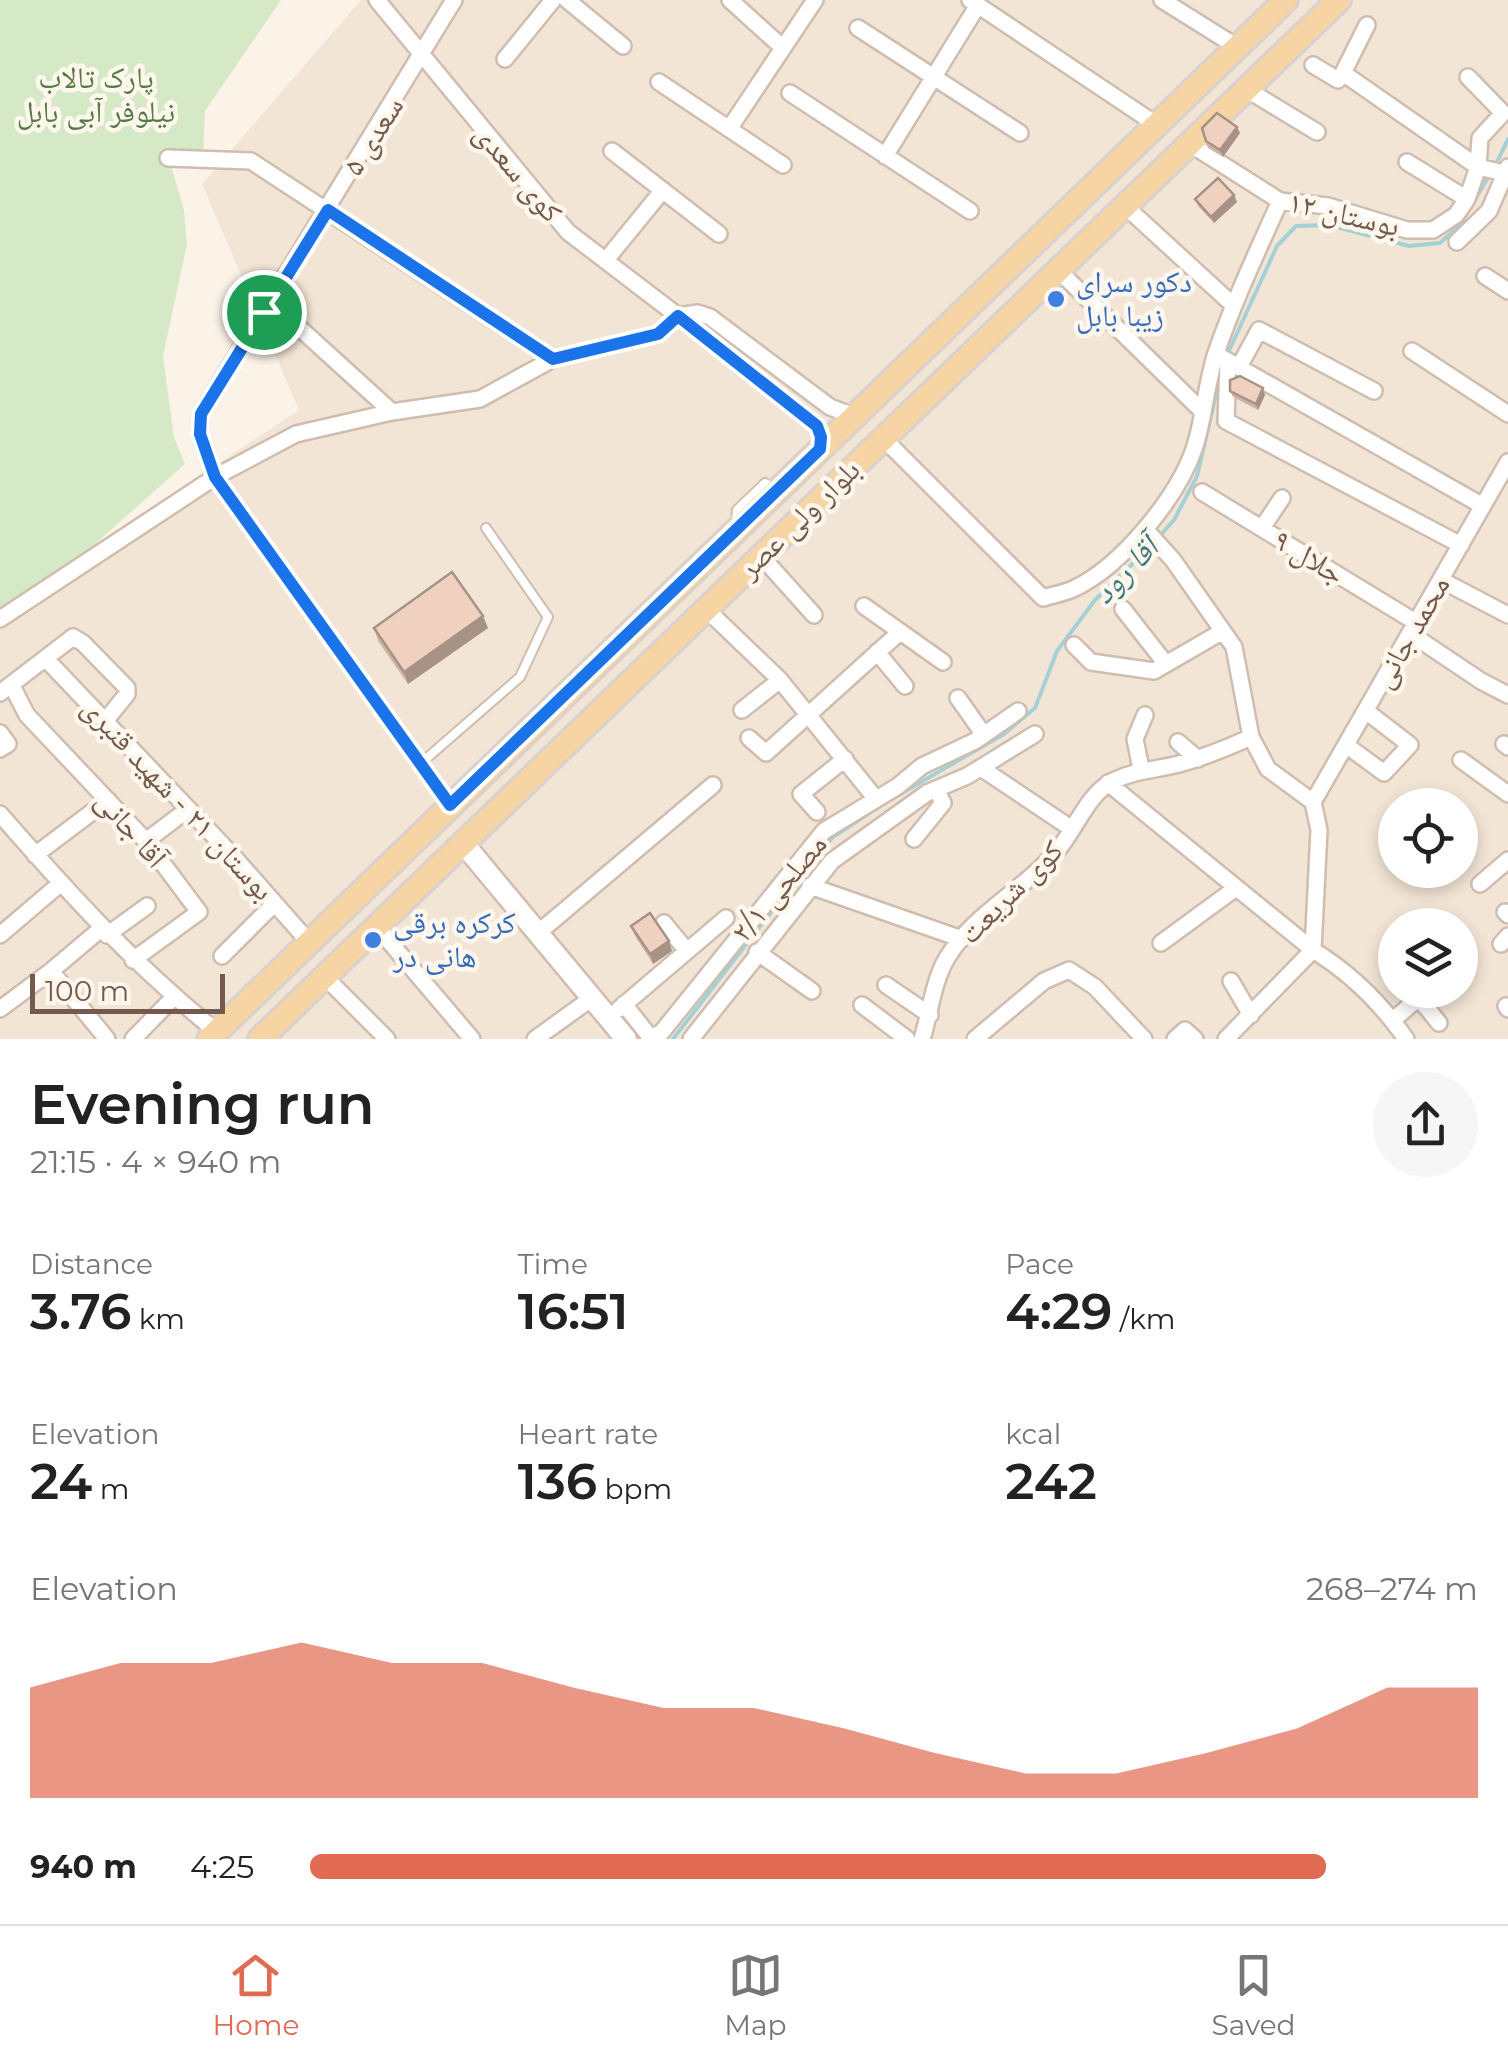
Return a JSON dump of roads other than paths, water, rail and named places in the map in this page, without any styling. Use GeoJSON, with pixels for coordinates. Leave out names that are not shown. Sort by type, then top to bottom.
{"type":"FeatureCollection","features":[{"type":"Feature","properties":{"kind":"main road","name":"بلوار ولی عصر"},"geometry":{"type":"LineString","coordinates":[[212,1035],[1286,0]]}},
{"type":"Feature","properties":{"kind":"main road","name":"بلوار ولی عصر"},"geometry":{"type":"LineString","coordinates":[[260,1039],[1339,0]]}},
{"type":"Feature","properties":{"kind":"main road"},"geometry":{"type":"LineString","coordinates":[[542,717],[566,743]]}},
{"type":"Feature","properties":{"kind":"street","name":"کوی سعدی"},"geometry":{"type":"LineString","coordinates":[[376,0],[568,232],[817,426],[820,449]]}},
{"type":"Feature","properties":{"kind":"street"},"geometry":{"type":"LineString","coordinates":[[422,58],[454,0]]}},
{"type":"Feature","properties":{"kind":"street"},"geometry":{"type":"LineString","coordinates":[[505,58],[552,0]]}},
{"type":"Feature","properties":{"kind":"street"},"geometry":{"type":"LineString","coordinates":[[566,0],[623,46]]}},
{"type":"Feature","properties":{"kind":"street"},"geometry":{"type":"LineString","coordinates":[[730,0],[783,48]]}},
{"type":"Feature","properties":{"kind":"street"},"geometry":{"type":"LineString","coordinates":[[730,129],[815,0]]}},
{"type":"Feature","properties":{"kind":"street"},"geometry":{"type":"LineString","coordinates":[[1162,0],[1237,48]]}},
{"type":"Feature","properties":{"kind":"street"},"geometry":{"type":"LineString","coordinates":[[885,156],[974,3],[1157,124]]}},
{"type":"Feature","properties":{"kind":"street"},"geometry":{"type":"LineString","coordinates":[[1313,65],[1338,80],[1367,25]]}},
{"type":"Feature","properties":{"kind":"street"},"geometry":{"type":"LineString","coordinates":[[858,28],[1020,133]]}},
{"type":"Feature","properties":{"kind":"street","name":"سعدی ۵"},"geometry":{"type":"LineString","coordinates":[[422,58],[201,414],[200,434],[215,477],[450,805]]}},
{"type":"Feature","properties":{"kind":"street"},"geometry":{"type":"LineString","coordinates":[[1343,72],[1478,167],[1507,171],[1489,212],[1457,242]]}},
{"type":"Feature","properties":{"kind":"street"},"geometry":{"type":"LineString","coordinates":[[1407,162],[1467,199],[1478,167],[1480,138],[1503,113],[1468,77]]}},
{"type":"Feature","properties":{"kind":"street"},"geometry":{"type":"LineString","coordinates":[[660,82],[783,165]]}},
{"type":"Feature","properties":{"kind":"street"},"geometry":{"type":"LineString","coordinates":[[1246,89],[1317,132]]}},
{"type":"Feature","properties":{"kind":"street"},"geometry":{"type":"LineString","coordinates":[[790,92],[970,211]]}},
{"type":"Feature","properties":{"kind":"street","name":"بوستان ۱۲"},"geometry":{"type":"LineString","coordinates":[[1190,144],[1280,200],[1328,206],[1407,230],[1434,230],[1456,215],[1467,199]]}},
{"type":"Feature","properties":{"kind":"street"},"geometry":{"type":"LineString","coordinates":[[612,152],[719,234]]}},
{"type":"Feature","properties":{"kind":"street"},"geometry":{"type":"LineString","coordinates":[[168,158],[251,161],[553,359]]}},
{"type":"Feature","properties":{"kind":"street"},"geometry":{"type":"LineString","coordinates":[[606,260],[663,190]]}},
{"type":"Feature","properties":{"kind":"street"},"geometry":{"type":"LineString","coordinates":[[1280,200],[1233,305],[1226,421],[1461,545]]}},
{"type":"Feature","properties":{"kind":"street"},"geometry":{"type":"LineString","coordinates":[[1124,206],[1233,305]]}},
{"type":"Feature","properties":{"kind":"street"},"geometry":{"type":"LineString","coordinates":[[1058,270],[1202,411]]}},
{"type":"Feature","properties":{"kind":"street"},"geometry":{"type":"LineString","coordinates":[[1485,276],[1508,291]]}},
{"type":"Feature","properties":{"kind":"street","name":"کوی سعدی"},"geometry":{"type":"LineString","coordinates":[[678,316],[698,313],[710,317],[830,407],[854,416]]}},
{"type":"Feature","properties":{"kind":"street"},"geometry":{"type":"LineString","coordinates":[[0,620],[215,477],[296,434],[392,412],[480,399],[553,359],[658,334],[678,316]]}},
{"type":"Feature","properties":{"kind":"street"},"geometry":{"type":"LineString","coordinates":[[294,323],[392,412]]}},
{"type":"Feature","properties":{"kind":"street"},"geometry":{"type":"LineString","coordinates":[[883,438],[1044,598],[1074,588],[1145,530],[1174,492],[1194,447],[1202,411],[1228,361],[1258,330],[1374,391]]}},
{"type":"Feature","properties":{"kind":"street"},"geometry":{"type":"LineString","coordinates":[[1412,351],[1508,414]]}},
{"type":"Feature","properties":{"kind":"street"},"geometry":{"type":"LineString","coordinates":[[1228,361],[1483,506]]}},
{"type":"Feature","properties":{"kind":"street","name":"محمد جانی"},"geometry":{"type":"LineString","coordinates":[[1313,802],[1483,506],[1503,478],[1508,462]]}},
{"type":"Feature","properties":{"kind":"street","name":"جلال ۹"},"geometry":{"type":"LineString","coordinates":[[1202,492],[1414,628],[1482,682],[1508,695]]}},
{"type":"Feature","properties":{"kind":"street"},"geometry":{"type":"LineString","coordinates":[[1262,528],[1282,498]]}},
{"type":"Feature","properties":{"kind":"street"},"geometry":{"type":"LineString","coordinates":[[1145,530],[1173,560],[1234,647],[1251,737],[1268,769],[1313,802],[1319,830],[1313,950],[1226,1039]]}},
{"type":"Feature","properties":{"kind":"street"},"geometry":{"type":"LineString","coordinates":[[761,556],[814,614]]}},
{"type":"Feature","properties":{"kind":"street"},"geometry":{"type":"LineString","coordinates":[[1441,580],[1508,615]]}},
{"type":"Feature","properties":{"kind":"street"},"geometry":{"type":"LineString","coordinates":[[864,606],[942,662]]}},
{"type":"Feature","properties":{"kind":"street"},"geometry":{"type":"LineString","coordinates":[[706,609],[780,680],[876,798]]}},
{"type":"Feature","properties":{"kind":"street"},"geometry":{"type":"LineString","coordinates":[[1123,609],[1166,664]]}},
{"type":"Feature","properties":{"kind":"street"},"geometry":{"type":"LineString","coordinates":[[1074,646],[1091,662],[1154,671],[1223,631]]}},
{"type":"Feature","properties":{"kind":"street"},"geometry":{"type":"LineString","coordinates":[[749,738],[766,753],[900,632]]}},
{"type":"Feature","properties":{"kind":"street"},"geometry":{"type":"LineString","coordinates":[[6,689],[73,637],[127,688],[128,694],[106,720]]}},
{"type":"Feature","properties":{"kind":"street"},"geometry":{"type":"LineString","coordinates":[[878,652],[904,686]]}},
{"type":"Feature","properties":{"kind":"street","name":"بوستان ۲۱ - شهید قنبری"},"geometry":{"type":"LineString","coordinates":[[46,659],[308,941]]}},
{"type":"Feature","properties":{"kind":"street"},"geometry":{"type":"LineString","coordinates":[[742,710],[780,680]]}},
{"type":"Feature","properties":{"kind":"street","name":"آقا جانی"},"geometry":{"type":"LineString","coordinates":[[6,689],[146,840],[198,912],[134,960]]}},
{"type":"Feature","properties":{"kind":"street"},"geometry":{"type":"LineString","coordinates":[[958,698],[984,735]]}},
{"type":"Feature","properties":{"kind":"street"},"geometry":{"type":"LineString","coordinates":[[993,705],[1003,721]]}},
{"type":"Feature","properties":{"kind":"street","name":"مصلحی ۲/۱"},"geometry":{"type":"LineString","coordinates":[[616,1011],[650,1037],[661,1034],[824,830],[922,766],[984,735],[1018,711]]}},
{"type":"Feature","properties":{"kind":"street"},"geometry":{"type":"LineString","coordinates":[[1346,745],[1384,773],[1410,744],[1366,711]]}},
{"type":"Feature","properties":{"kind":"street"},"geometry":{"type":"LineString","coordinates":[[1141,769],[1134,739],[1145,715]]}},
{"type":"Feature","properties":{"kind":"street"},"geometry":{"type":"LineString","coordinates":[[0,734],[8,744],[0,749]]}},
{"type":"Feature","properties":{"kind":"street"},"geometry":{"type":"LineString","coordinates":[[691,1039],[832,860],[936,790],[981,768],[1034,734]]}},
{"type":"Feature","properties":{"kind":"street","name":"کوی شریعت"},"geometry":{"type":"LineString","coordinates":[[922,1039],[945,961],[973,925],[1029,881],[1059,849],[1108,783],[1141,769],[1198,759],[1251,737]]}},
{"type":"Feature","properties":{"kind":"street"},"geometry":{"type":"LineString","coordinates":[[1178,742],[1198,759]]}},
{"type":"Feature","properties":{"kind":"street"},"geometry":{"type":"LineString","coordinates":[[816,812],[801,794],[845,759]]}},
{"type":"Feature","properties":{"kind":"street"},"geometry":{"type":"LineString","coordinates":[[1461,760],[1505,785]]}},
{"type":"Feature","properties":{"kind":"street"},"geometry":{"type":"LineString","coordinates":[[981,768],[1072,829]]}},
{"type":"Feature","properties":{"kind":"street"},"geometry":{"type":"LineString","coordinates":[[1108,783],[1359,985],[1406,1039]]}},
{"type":"Feature","properties":{"kind":"street"},"geometry":{"type":"LineString","coordinates":[[538,933],[714,785]]}},
{"type":"Feature","properties":{"kind":"street"},"geometry":{"type":"LineString","coordinates":[[914,839],[944,803],[936,790]]}},
{"type":"Feature","properties":{"kind":"street"},"geometry":{"type":"LineString","coordinates":[[35,854],[108,800]]}},
{"type":"Feature","properties":{"kind":"street"},"geometry":{"type":"LineString","coordinates":[[146,840],[187,810]]}},
{"type":"Feature","properties":{"kind":"street"},"geometry":{"type":"LineString","coordinates":[[0,814],[104,932],[212,1035]]}},
{"type":"Feature","properties":{"kind":"street"},"geometry":{"type":"LineString","coordinates":[[463,842],[592,998],[616,1011],[626,1039]]}},
{"type":"Feature","properties":{"kind":"street"},"geometry":{"type":"LineString","coordinates":[[1480,884],[1508,860]]}},
{"type":"Feature","properties":{"kind":"street"},"geometry":{"type":"LineString","coordinates":[[0,936],[61,884]]}},
{"type":"Feature","properties":{"kind":"street"},"geometry":{"type":"LineString","coordinates":[[810,886],[962,939]]}},
{"type":"Feature","properties":{"kind":"street"},"geometry":{"type":"LineString","coordinates":[[1161,943],[1236,888]]}},
{"type":"Feature","properties":{"kind":"street"},"geometry":{"type":"LineString","coordinates":[[222,956],[274,904]]}},
{"type":"Feature","properties":{"kind":"street"},"geometry":{"type":"LineString","coordinates":[[0,1009],[104,932],[147,906]]}},
{"type":"Feature","properties":{"kind":"street"},"geometry":{"type":"LineString","coordinates":[[616,1011],[726,918]]}},
{"type":"Feature","properties":{"kind":"street"},"geometry":{"type":"LineString","coordinates":[[664,923],[686,951]]}},
{"type":"Feature","properties":{"kind":"street"},"geometry":{"type":"LineString","coordinates":[[376,926],[472,1039]]}},
{"type":"Feature","properties":{"kind":"street"},"geometry":{"type":"LineString","coordinates":[[758,952],[812,991]]}},
{"type":"Feature","properties":{"kind":"street"},"geometry":{"type":"LineString","coordinates":[[976,1039],[1044,981],[1069,970],[1095,987],[1144,1039]]}},
{"type":"Feature","properties":{"kind":"street"},"geometry":{"type":"LineString","coordinates":[[51,971],[107,1039]]}},
{"type":"Feature","properties":{"kind":"street"},"geometry":{"type":"LineString","coordinates":[[324,976],[386,1039]]}},
{"type":"Feature","properties":{"kind":"street"},"geometry":{"type":"LineString","coordinates":[[1231,981],[1251,1015]]}},
{"type":"Feature","properties":{"kind":"street"},"geometry":{"type":"LineString","coordinates":[[886,985],[930,1014]]}},
{"type":"Feature","properties":{"kind":"street"},"geometry":{"type":"LineString","coordinates":[[133,1039],[174,998]]}},
{"type":"Feature","properties":{"kind":"street"},"geometry":{"type":"LineString","coordinates":[[535,1039],[592,998]]}},
{"type":"Feature","properties":{"kind":"street"},"geometry":{"type":"LineString","coordinates":[[862,1005],[907,1039]]}},
{"type":"Feature","properties":{"kind":"street"},"geometry":{"type":"LineString","coordinates":[[1393,1020],[1407,1008]]}},
{"type":"Feature","properties":{"kind":"street"},"geometry":{"type":"LineString","coordinates":[[1431,1008],[1439,1023]]}},
{"type":"Feature","properties":{"kind":"street"},"geometry":{"type":"LineString","coordinates":[[1176,1039],[1184,1030],[1195,1039]]}},
{"type":"Feature","properties":{"kind":"lane"},"geometry":{"type":"LineString","coordinates":[[420,764],[520,677],[548,617],[486,528]]}},
{"type":"Feature","properties":{"kind":"waterway","name":"آقا رود"},"geometry":{"type":"LineString","coordinates":[[1495,166],[1508,139]]}},
{"type":"Feature","properties":{"kind":"waterway","name":"آقا رود"},"geometry":{"type":"LineString","coordinates":[[1227,355],[1277,246],[1296,226],[1329,225],[1409,246],[1440,243],[1460,225],[1490,174]]}},
{"type":"Feature","properties":{"kind":"waterway","name":"آقا رود"},"geometry":{"type":"LineString","coordinates":[[1157,539],[1174,520],[1197,476],[1221,373]]}},
{"type":"Feature","properties":{"kind":"waterway","name":"آقا رود"},"geometry":{"type":"LineString","coordinates":[[673,1039],[833,837],[1004,734],[1035,708],[1057,651],[1095,600],[1151,546]]}},
{"type":"Feature","properties":{"kind":"place","name":"دکور سرای زیبا بابل"},"geometry":{"type":"Point","coordinates":[1056,299]}},
{"type":"Feature","properties":{"kind":"place","name":"کرکره برقی هانی در"},"geometry":{"type":"Point","coordinates":[373,940]}},
{"type":"Feature","properties":{"kind":"park label","name":"پارک تالاب نیلوفر آبی بابل"},"geometry":{"type":"Point","coordinates":[96,95]}}]}
